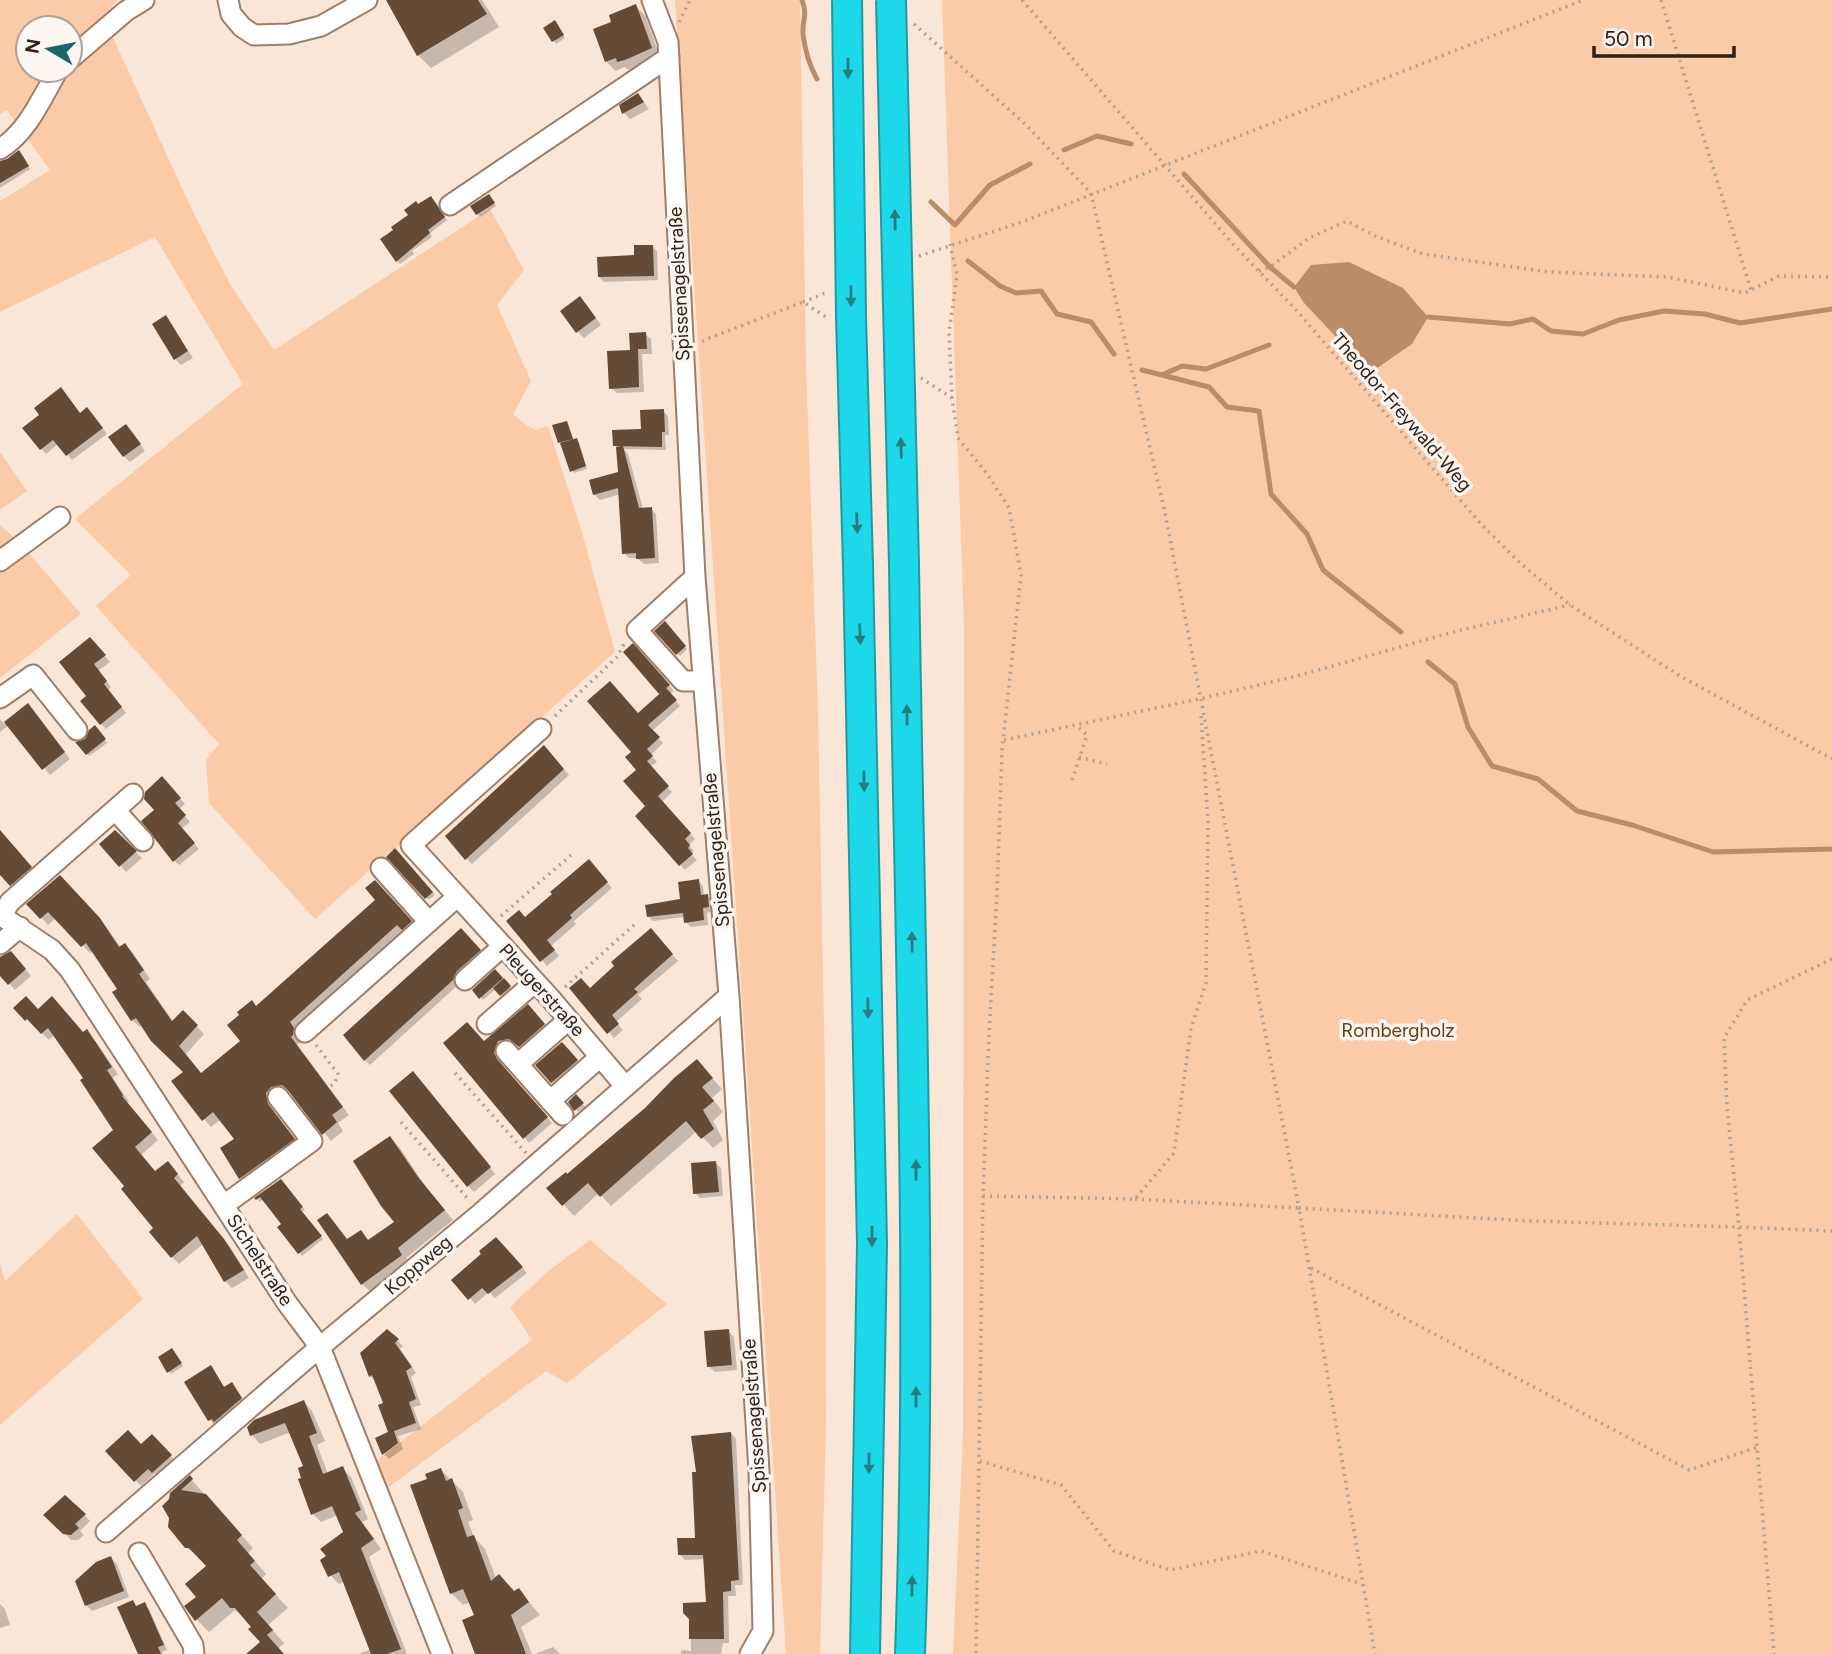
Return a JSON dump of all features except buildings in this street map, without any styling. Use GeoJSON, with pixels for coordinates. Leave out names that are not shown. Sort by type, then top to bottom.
{"type":"FeatureCollection","features":[{"type":"Feature","properties":{"kind":"highway"},"geometry":{"type":"LineString","coordinates":[[848,0],[851,316],[872,1244],[864,1654]]}},
{"type":"Feature","properties":{"kind":"highway"},"geometry":{"type":"LineString","coordinates":[[891,0],[916,1166],[915,1465],[910,1654]]}},
{"type":"Feature","properties":{"kind":"street"},"geometry":{"type":"LineString","coordinates":[[84,47],[126,11],[144,0]]}},
{"type":"Feature","properties":{"kind":"street"},"geometry":{"type":"LineString","coordinates":[[228,0],[230,15],[254,35],[289,34],[321,26],[366,0]]}},
{"type":"Feature","properties":{"kind":"street","name":"Spissenagelstraße"},"geometry":{"type":"LineString","coordinates":[[652,0],[668,50],[695,577],[729,996],[760,1471],[763,1631],[750,1654]]}},
{"type":"Feature","properties":{"kind":"street"},"geometry":{"type":"LineString","coordinates":[[450,205],[668,50]]}},
{"type":"Feature","properties":{"kind":"street"},"geometry":{"type":"LineString","coordinates":[[0,149],[20,131],[49,84]]}},
{"type":"Feature","properties":{"kind":"street"},"geometry":{"type":"LineString","coordinates":[[0,561],[60,517]]}},
{"type":"Feature","properties":{"kind":"street"},"geometry":{"type":"LineString","coordinates":[[695,577],[637,630],[683,681],[702,681]]}},
{"type":"Feature","properties":{"kind":"street"},"geometry":{"type":"LineString","coordinates":[[0,698],[33,675],[77,730]]}},
{"type":"Feature","properties":{"kind":"street","name":"Pleugerstraße"},"geometry":{"type":"LineString","coordinates":[[541,729],[411,845],[551,999],[625,1086]]}},
{"type":"Feature","properties":{"kind":"street"},"geometry":{"type":"LineString","coordinates":[[1,916],[10,902],[133,794]]}},
{"type":"Feature","properties":{"kind":"street"},"geometry":{"type":"LineString","coordinates":[[115,810],[143,841]]}},
{"type":"Feature","properties":{"kind":"street"},"geometry":{"type":"LineString","coordinates":[[381,868],[427,924]]}},
{"type":"Feature","properties":{"kind":"street"},"geometry":{"type":"LineString","coordinates":[[305,1032],[457,897]]}},
{"type":"Feature","properties":{"kind":"street","name":"Sichelstraße"},"geometry":{"type":"LineString","coordinates":[[1,916],[52,950],[70,970],[225,1205],[286,1303],[320,1346],[434,1651]]}},
{"type":"Feature","properties":{"kind":"street"},"geometry":{"type":"LineString","coordinates":[[0,944],[20,927]]}},
{"type":"Feature","properties":{"kind":"street"},"geometry":{"type":"LineString","coordinates":[[465,980],[503,946]]}},
{"type":"Feature","properties":{"kind":"street"},"geometry":{"type":"LineString","coordinates":[[487,1024],[535,982]]}},
{"type":"Feature","properties":{"kind":"street","name":"Koppweg"},"geometry":{"type":"LineString","coordinates":[[106,1532],[320,1346],[481,1213],[729,996]]}},
{"type":"Feature","properties":{"kind":"street"},"geometry":{"type":"LineString","coordinates":[[569,1020],[512,1057],[556,1108],[600,1057]]}},
{"type":"Feature","properties":{"kind":"street"},"geometry":{"type":"LineString","coordinates":[[225,1205],[312,1140],[278,1097]]}},
{"type":"Feature","properties":{"kind":"street"},"geometry":{"type":"LineString","coordinates":[[139,1553],[193,1644],[194,1654]]}},
{"type":"Feature","properties":{"kind":"path","name":"Theodor-Freywald-Weg"},"geometry":{"type":"LineString","coordinates":[[1022,0],[1480,523],[1518,561],[1570,605],[1680,676],[1832,759]]}},
{"type":"Feature","properties":{"kind":"path"},"geometry":{"type":"LineString","coordinates":[[914,259],[950,244],[1022,222],[1583,0]]}},
{"type":"Feature","properties":{"kind":"path"},"geometry":{"type":"LineString","coordinates":[[1661,0],[1751,290]]}},
{"type":"Feature","properties":{"kind":"path"},"geometry":{"type":"LineString","coordinates":[[914,23],[1026,125],[1091,193],[1165,513],[1311,1267],[1375,1654]]}},
{"type":"Feature","properties":{"kind":"path"},"geometry":{"type":"LineString","coordinates":[[1259,271],[1270,267],[1309,238],[1347,221],[1375,236],[1423,254],[1549,272],[1667,277],[1745,293],[1779,276],[1832,277]]}},
{"type":"Feature","properties":{"kind":"path"},"geometry":{"type":"LineString","coordinates":[[950,244],[957,275],[949,331],[952,398],[958,438],[988,475],[1009,508],[1021,575],[1003,740],[983,1196],[975,1654]]}},
{"type":"Feature","properties":{"kind":"path"},"geometry":{"type":"LineString","coordinates":[[682,348],[840,288]]}},
{"type":"Feature","properties":{"kind":"path"},"geometry":{"type":"LineString","coordinates":[[803,302],[837,324]]}},
{"type":"Feature","properties":{"kind":"path"},"geometry":{"type":"LineString","coordinates":[[918,376],[952,398]]}},
{"type":"Feature","properties":{"kind":"path"},"geometry":{"type":"LineString","coordinates":[[1003,740],[1297,676],[1457,631],[1570,605]]}},
{"type":"Feature","properties":{"kind":"path"},"geometry":{"type":"LineString","coordinates":[[541,729],[618,656]]}},
{"type":"Feature","properties":{"kind":"path"},"geometry":{"type":"LineString","coordinates":[[1135,1199],[1174,1153],[1191,1028],[1206,983],[1208,821],[1199,699]]}},
{"type":"Feature","properties":{"kind":"path"},"geometry":{"type":"LineString","coordinates":[[1072,780],[1087,735],[1076,725]]}},
{"type":"Feature","properties":{"kind":"path"},"geometry":{"type":"LineString","coordinates":[[1079,757],[1107,764]]}},
{"type":"Feature","properties":{"kind":"path"},"geometry":{"type":"LineString","coordinates":[[487,929],[571,855]]}},
{"type":"Feature","properties":{"kind":"path"},"geometry":{"type":"LineString","coordinates":[[551,999],[634,925]]}},
{"type":"Feature","properties":{"kind":"path"},"geometry":{"type":"LineString","coordinates":[[1774,1654],[1727,1107],[1724,1038],[1747,1000],[1832,959]]}},
{"type":"Feature","properties":{"kind":"path"},"geometry":{"type":"LineString","coordinates":[[305,1032],[338,1074],[335,1083],[329,1087]]}},
{"type":"Feature","properties":{"kind":"path"},"geometry":{"type":"LineString","coordinates":[[455,1073],[535,1164]]}},
{"type":"Feature","properties":{"kind":"path"},"geometry":{"type":"LineString","coordinates":[[401,1122],[481,1213]]}},
{"type":"Feature","properties":{"kind":"path"},"geometry":{"type":"LineString","coordinates":[[983,1196],[1135,1199],[1531,1220],[1832,1231]]}},
{"type":"Feature","properties":{"kind":"path"},"geometry":{"type":"LineString","coordinates":[[1311,1267],[1689,1470],[1758,1447]]}},
{"type":"Feature","properties":{"kind":"path"},"geometry":{"type":"LineString","coordinates":[[980,1461],[1061,1485],[1114,1551],[1170,1570],[1261,1551],[1362,1584]]}},
{"type":"Feature","properties":{"kind":"green space"},"geometry":{"type":"Polygon","coordinates":[[[0,0],[118,0],[103,16],[193,212],[230,284],[274,350],[490,209],[524,270],[497,305],[531,381],[513,414],[536,430],[548,426],[581,529],[615,652],[315,919],[209,803],[206,760],[219,744],[96,606],[131,575],[75,519],[243,384],[155,237],[0,312],[0,201],[50,170],[7,110],[0,114],[0,0]]]}},
{"type":"Feature","properties":{"kind":"green space"},"geometry":{"type":"Polygon","coordinates":[[[675,0],[800,0],[806,364],[818,711],[825,1078],[826,1424],[820,1654],[786,1654],[675,0]]]}},
{"type":"Feature","properties":{"kind":"green space","name":"Rombergholz"},"geometry":{"type":"Polygon","coordinates":[[[942,0],[1832,0],[1832,1654],[953,1654],[963,1433],[964,627],[942,0]],[[1403,288],[1304,303],[1370,373],[1403,288]]]}},
{"type":"Feature","properties":{"kind":"green space"},"geometry":{"type":"Polygon","coordinates":[[[0,452],[27,491],[0,510],[0,452]]]}},
{"type":"Feature","properties":{"kind":"green space"},"geometry":{"type":"Polygon","coordinates":[[[0,525],[22,545],[81,614],[0,678],[0,525]]]}},
{"type":"Feature","properties":{"kind":"green space"},"geometry":{"type":"Polygon","coordinates":[[[77,1214],[143,1299],[0,1425],[0,1263],[5,1281],[77,1214]]]}},
{"type":"Feature","properties":{"kind":"green space"},"geometry":{"type":"Polygon","coordinates":[[[590,1240],[667,1304],[567,1383],[546,1371],[386,1489],[376,1461],[532,1340],[510,1307],[547,1272],[590,1240]]]}},
{"type":"Feature","properties":{"kind":"shaded area"},"geometry":{"type":"Polygon","coordinates":[[[1349,262],[1403,288],[1428,317],[1412,344],[1370,373],[1304,303],[1294,287],[1311,265],[1349,262]]]}},
{"type":"Feature","properties":{"kind":"waterway"},"geometry":{"type":"LineString","coordinates":[[802,0],[805,10],[805,46],[817,79]]}},
{"type":"Feature","properties":{"kind":"waterway"},"geometry":{"type":"LineString","coordinates":[[1064,150],[1097,136],[1131,144]]}},
{"type":"Feature","properties":{"kind":"waterway"},"geometry":{"type":"LineString","coordinates":[[931,202],[955,225],[990,185],[1030,164]]}},
{"type":"Feature","properties":{"kind":"waterway"},"geometry":{"type":"LineString","coordinates":[[1184,174],[1270,267],[1294,287]]}},
{"type":"Feature","properties":{"kind":"waterway"},"geometry":{"type":"LineString","coordinates":[[968,261],[1000,286],[1016,293],[1041,291],[1057,314],[1091,322],[1114,354]]}},
{"type":"Feature","properties":{"kind":"waterway"},"geometry":{"type":"LineString","coordinates":[[1428,317],[1510,324],[1533,319],[1551,331],[1583,334],[1619,320],[1664,311],[1705,314],[1740,323],[1832,309]]}},
{"type":"Feature","properties":{"kind":"waterway"},"geometry":{"type":"LineString","coordinates":[[1142,370],[1162,375],[1182,366],[1206,369],[1269,345]]}},
{"type":"Feature","properties":{"kind":"waterway"},"geometry":{"type":"LineString","coordinates":[[1162,375],[1209,387],[1227,407],[1259,411],[1271,494],[1307,534],[1323,570],[1401,632]]}},
{"type":"Feature","properties":{"kind":"waterway"},"geometry":{"type":"LineString","coordinates":[[1428,662],[1455,684],[1468,727],[1492,766],[1538,779],[1577,811],[1632,825],[1713,852],[1832,849]]}}]}
